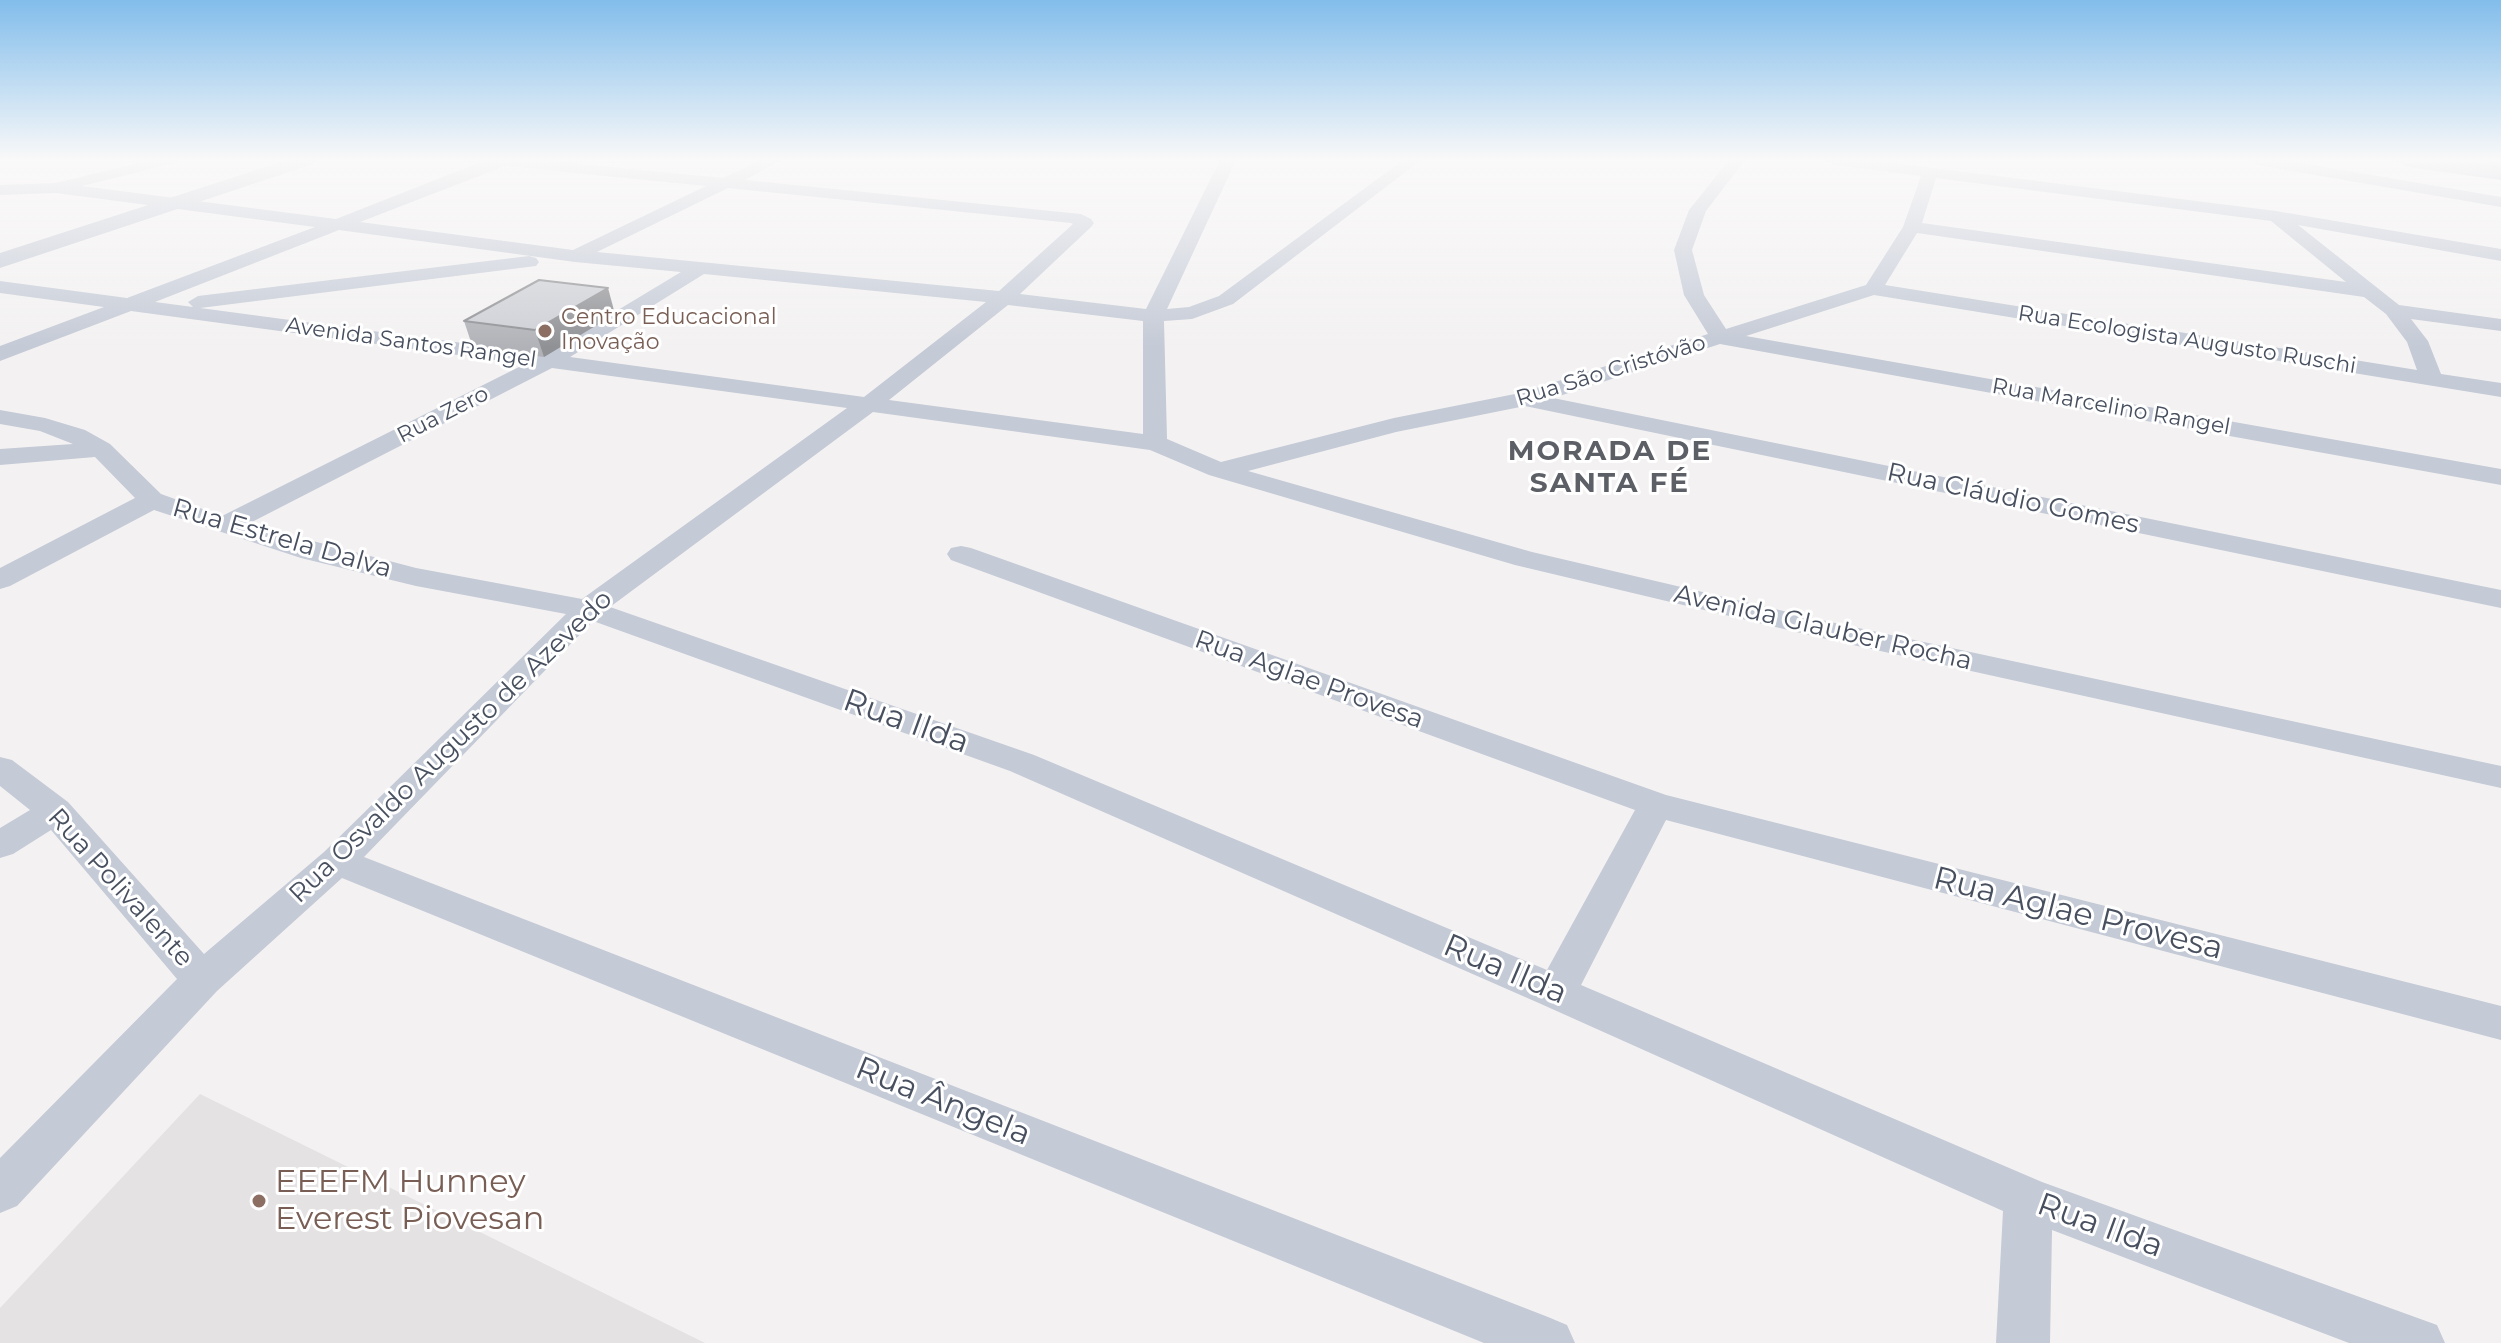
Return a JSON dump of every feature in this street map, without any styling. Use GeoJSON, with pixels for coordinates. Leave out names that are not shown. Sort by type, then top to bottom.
{"type":"FeatureCollection","features":[{"type":"Feature","properties":{"kind":"street"},"geometry":{"type":"LineString","coordinates":[[0,261],[116,223]]}},
{"type":"Feature","properties":{"kind":"street"},"geometry":{"type":"LineString","coordinates":[[312,223],[577,256],[1004,298],[1153,316],[1211,308],[1329,223]]}},
{"type":"Feature","properties":{"kind":"street"},"geometry":{"type":"LineString","coordinates":[[0,354],[345,223]]}},
{"type":"Feature","properties":{"kind":"street"},"geometry":{"type":"LineString","coordinates":[[155,307],[577,256],[645,223]]}},
{"type":"Feature","properties":{"kind":"street","name":"Rua Osvaldo Augusto de Azevedo"},"geometry":{"type":"LineString","coordinates":[[0,1191],[202,980],[337,861],[588,609],[869,404],[1004,298],[1084,223]]}},
{"type":"Feature","properties":{"kind":"street"},"geometry":{"type":"LineString","coordinates":[[1155,443],[1153,316],[1198,223]]}},
{"type":"Feature","properties":{"kind":"street"},"geometry":{"type":"LineString","coordinates":[[1693,223],[1683,250],[1694,295],[1721,338]]}},
{"type":"Feature","properties":{"kind":"street"},"geometry":{"type":"LineString","coordinates":[[1873,289],[1913,223]]}},
{"type":"Feature","properties":{"kind":"street"},"geometry":{"type":"LineString","coordinates":[[2284,223],[2393,310],[2417,341],[2432,379]]}},
{"type":"Feature","properties":{"kind":"street"},"geometry":{"type":"LineString","coordinates":[[2314,223],[2501,255]]}},
{"type":"Feature","properties":{"kind":"street"},"geometry":{"type":"LineString","coordinates":[[1912,227],[2372,292]]}},
{"type":"Feature","properties":{"kind":"street","name":"Rua Zero"},"geometry":{"type":"LineString","coordinates":[[224,526],[547,362],[699,269]]}},
{"type":"Feature","properties":{"kind":"street"},"geometry":{"type":"LineString","coordinates":[[1170,281],[1234,293]]}},
{"type":"Feature","properties":{"kind":"street","name":"Avenida Santos Rangel"},"geometry":{"type":"LineString","coordinates":[[0,287],[1155,443]]}},
{"type":"Feature","properties":{"kind":"street","name":"Rua São Cristóvão"},"geometry":{"type":"LineString","coordinates":[[1218,470],[1394,425],[1525,399],[1873,289]]}},
{"type":"Feature","properties":{"kind":"street","name":"Rua Ecologista Augusto Ruschi"},"geometry":{"type":"LineString","coordinates":[[1873,289],[2501,390]]}},
{"type":"Feature","properties":{"kind":"street"},"geometry":{"type":"LineString","coordinates":[[2393,310],[2501,325]]}},
{"type":"Feature","properties":{"kind":"street","name":"Rua Marcelino Rangel"},"geometry":{"type":"LineString","coordinates":[[1721,338],[2501,477]]}},
{"type":"Feature","properties":{"kind":"street","name":"Rua Cláudio Gomes"},"geometry":{"type":"LineString","coordinates":[[1525,399],[2501,599]]}},
{"type":"Feature","properties":{"kind":"street","name":"Rua Estrela Dalva"},"geometry":{"type":"LineString","coordinates":[[0,417],[45,425],[76,435],[101,449],[152,500],[224,526],[311,552],[416,577],[588,609]]}},
{"type":"Feature","properties":{"kind":"street","name":"Avenida Glauber Rocha"},"geometry":{"type":"LineString","coordinates":[[1155,443],[1218,470],[1525,559],[1826,630],[2501,777]]}},
{"type":"Feature","properties":{"kind":"street"},"geometry":{"type":"LineString","coordinates":[[0,457],[101,449]]}},
{"type":"Feature","properties":{"kind":"street"},"geometry":{"type":"LineString","coordinates":[[0,580],[152,500]]}},
{"type":"Feature","properties":{"kind":"street","name":"Rua Aglae Provesa"},"geometry":{"type":"LineString","coordinates":[[961,554],[1656,805],[2501,1023]]}},
{"type":"Feature","properties":{"kind":"street","name":"Rua Ilda"},"geometry":{"type":"LineString","coordinates":[[588,609],[1022,763],[2028,1199],[2418,1343]]}},
{"type":"Feature","properties":{"kind":"street","name":"Rua Polivalente"},"geometry":{"type":"LineString","coordinates":[[0,768],[55,811],[202,980]]}},
{"type":"Feature","properties":{"kind":"street"},"geometry":{"type":"LineString","coordinates":[[1556,992],[1656,805]]}},
{"type":"Feature","properties":{"kind":"street"},"geometry":{"type":"LineString","coordinates":[[0,845],[55,811]]}},
{"type":"Feature","properties":{"kind":"street","name":"Rua Ângela"},"geometry":{"type":"LineString","coordinates":[[337,861],[1548,1343]]}},
{"type":"Feature","properties":{"kind":"street"},"geometry":{"type":"LineString","coordinates":[[2023,1343],[2028,1199]]}},
{"type":"Feature","properties":{"kind":"shaded area","name":"EEEFM Hunney Everest Piovesan"},"geometry":{"type":"Polygon","coordinates":[[[200,1094],[705,1343],[0,1343],[0,1308],[200,1094]]]}},
{"type":"Feature","properties":{"kind":"building"},"geometry":{"type":"Polygon","coordinates":[[[539,280],[608,288],[535,330],[464,321],[539,280]]]}},
{"type":"Feature","properties":{"kind":"place","name":"Centro Educacional Inovação"},"geometry":{"type":"Point","coordinates":[545,331]}},
{"type":"Feature","properties":{"kind":"place","name":"EEEFM Hunney Everest Piovesan"},"geometry":{"type":"Point","coordinates":[259,1201]}},
{"type":"Feature","properties":{"kind":"district","name":"MORADA DE SANTA FÉ"},"geometry":{"type":"Point","coordinates":[1610,468]}}]}
